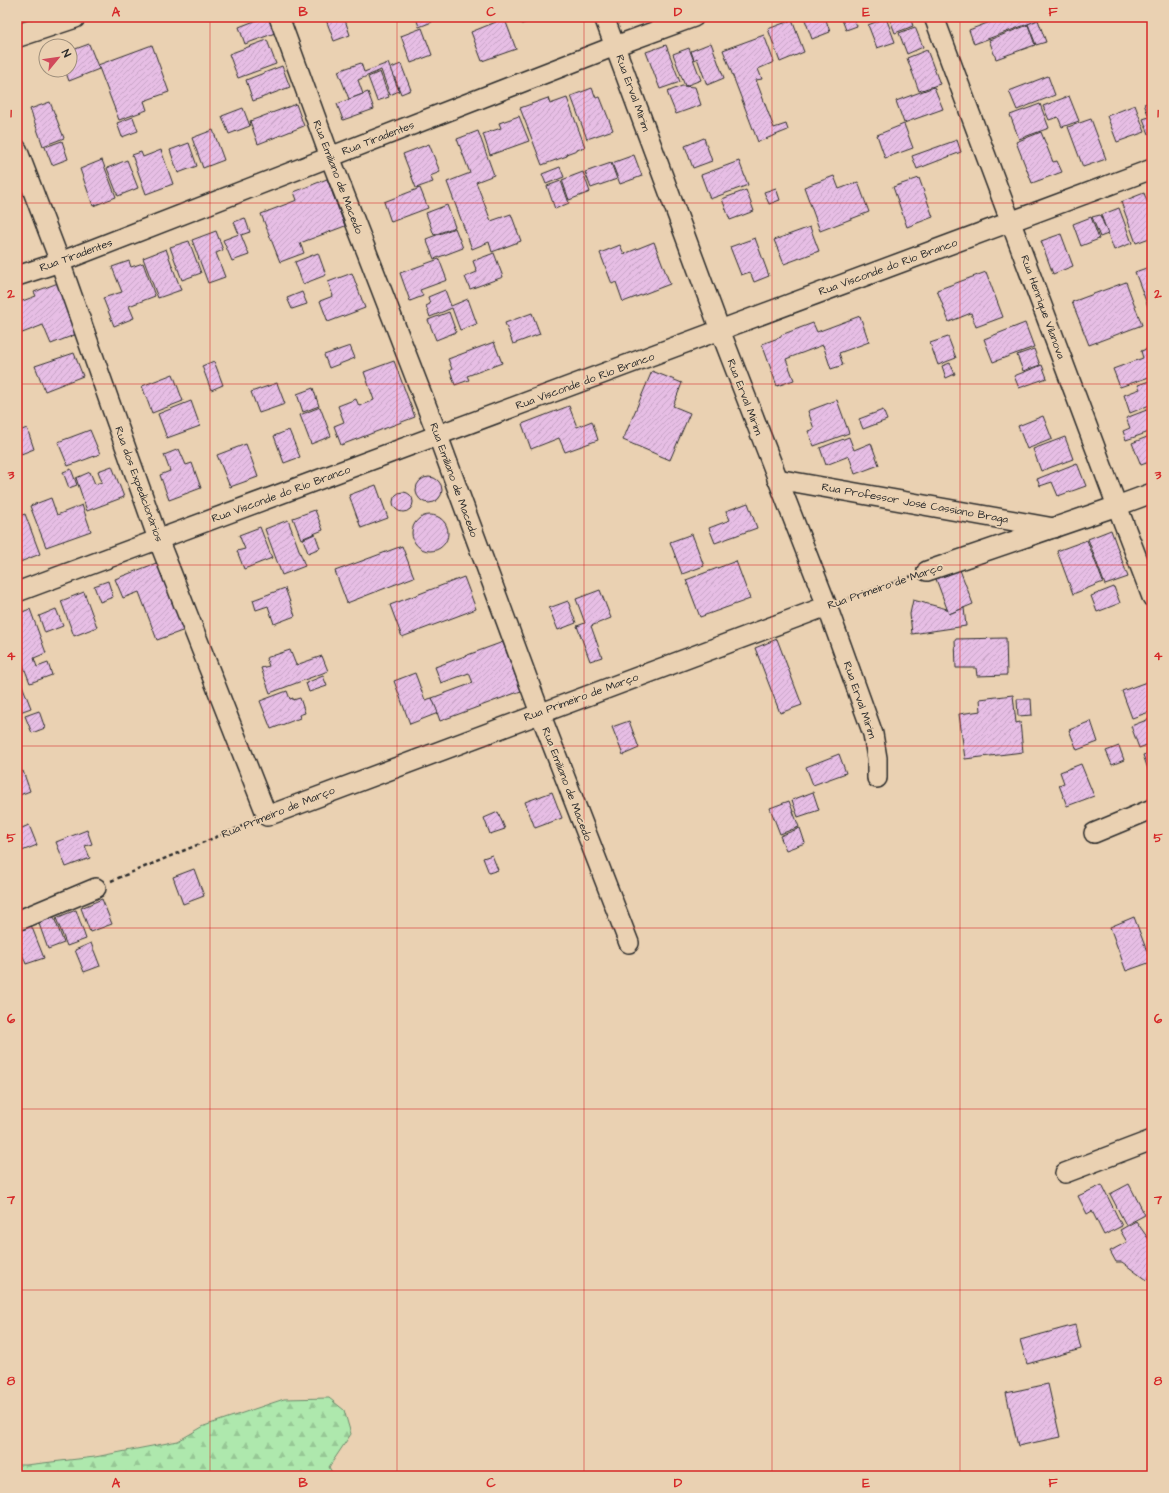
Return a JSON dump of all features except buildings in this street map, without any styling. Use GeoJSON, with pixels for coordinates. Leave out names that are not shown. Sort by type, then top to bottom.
{"type":"FeatureCollection","features":[{"type":"Feature","properties":{"kind":"main road"},"geometry":{"type":"LineString","coordinates":[[17,36],[74,17]]}},
{"type":"Feature","properties":{"kind":"street","name":"Rua Emiliano de Macedo"},"geometry":{"type":"LineString","coordinates":[[279,17],[330,157],[438,436],[540,713],[629,943]]}},
{"type":"Feature","properties":{"kind":"street","name":"Rua Erval Mirim"},"geometry":{"type":"LineString","coordinates":[[604,17],[720,330],[827,606],[873,734],[877,778]]}},
{"type":"Feature","properties":{"kind":"street","name":"Rua Tiradentes"},"geometry":{"type":"LineString","coordinates":[[17,276],[60,262],[615,46],[694,17]]}},
{"type":"Feature","properties":{"kind":"street","name":"Rua Henrique Vilanova"},"geometry":{"type":"LineString","coordinates":[[934,17],[1152,597]]}},
{"type":"Feature","properties":{"kind":"street","name":"Rua dos Expedicionários"},"geometry":{"type":"LineString","coordinates":[[17,149],[60,262],[158,539],[267,816]]}},
{"type":"Feature","properties":{"kind":"street","name":"Rua Visconde do Rio Branco"},"geometry":{"type":"LineString","coordinates":[[17,592],[1152,169]]}},
{"type":"Feature","properties":{"kind":"street","name":"Rua Professor José Cassiano Braga"},"geometry":{"type":"LineString","coordinates":[[777,479],[1054,528]]}},
{"type":"Feature","properties":{"kind":"street","name":"Rua Primeiro de Março"},"geometry":{"type":"LineString","coordinates":[[927,571],[1152,493]]}},
{"type":"Feature","properties":{"kind":"street","name":"Rua Primeiro de Março"},"geometry":{"type":"LineString","coordinates":[[267,816],[827,606]]}},
{"type":"Feature","properties":{"kind":"street"},"geometry":{"type":"LineString","coordinates":[[1094,833],[1152,809]]}},
{"type":"Feature","properties":{"kind":"street"},"geometry":{"type":"LineString","coordinates":[[17,921],[96,888]]}},
{"type":"Feature","properties":{"kind":"street"},"geometry":{"type":"LineString","coordinates":[[1065,1173],[1152,1140]]}},
{"type":"Feature","properties":{"kind":"path","name":"Rua Primeiro de Março"},"geometry":{"type":"LineString","coordinates":[[827,606],[927,571]]}},
{"type":"Feature","properties":{"kind":"path","name":"Rua Primeiro de Março"},"geometry":{"type":"LineString","coordinates":[[96,888],[267,816]]}},
{"type":"Feature","properties":{"kind":"green space"},"geometry":{"type":"Polygon","coordinates":[[[329,1398],[344,1410],[351,1434],[329,1467],[334,1476],[17,1476],[17,1465],[95,1457],[178,1441],[204,1426],[284,1399],[329,1398]]]}}]}
